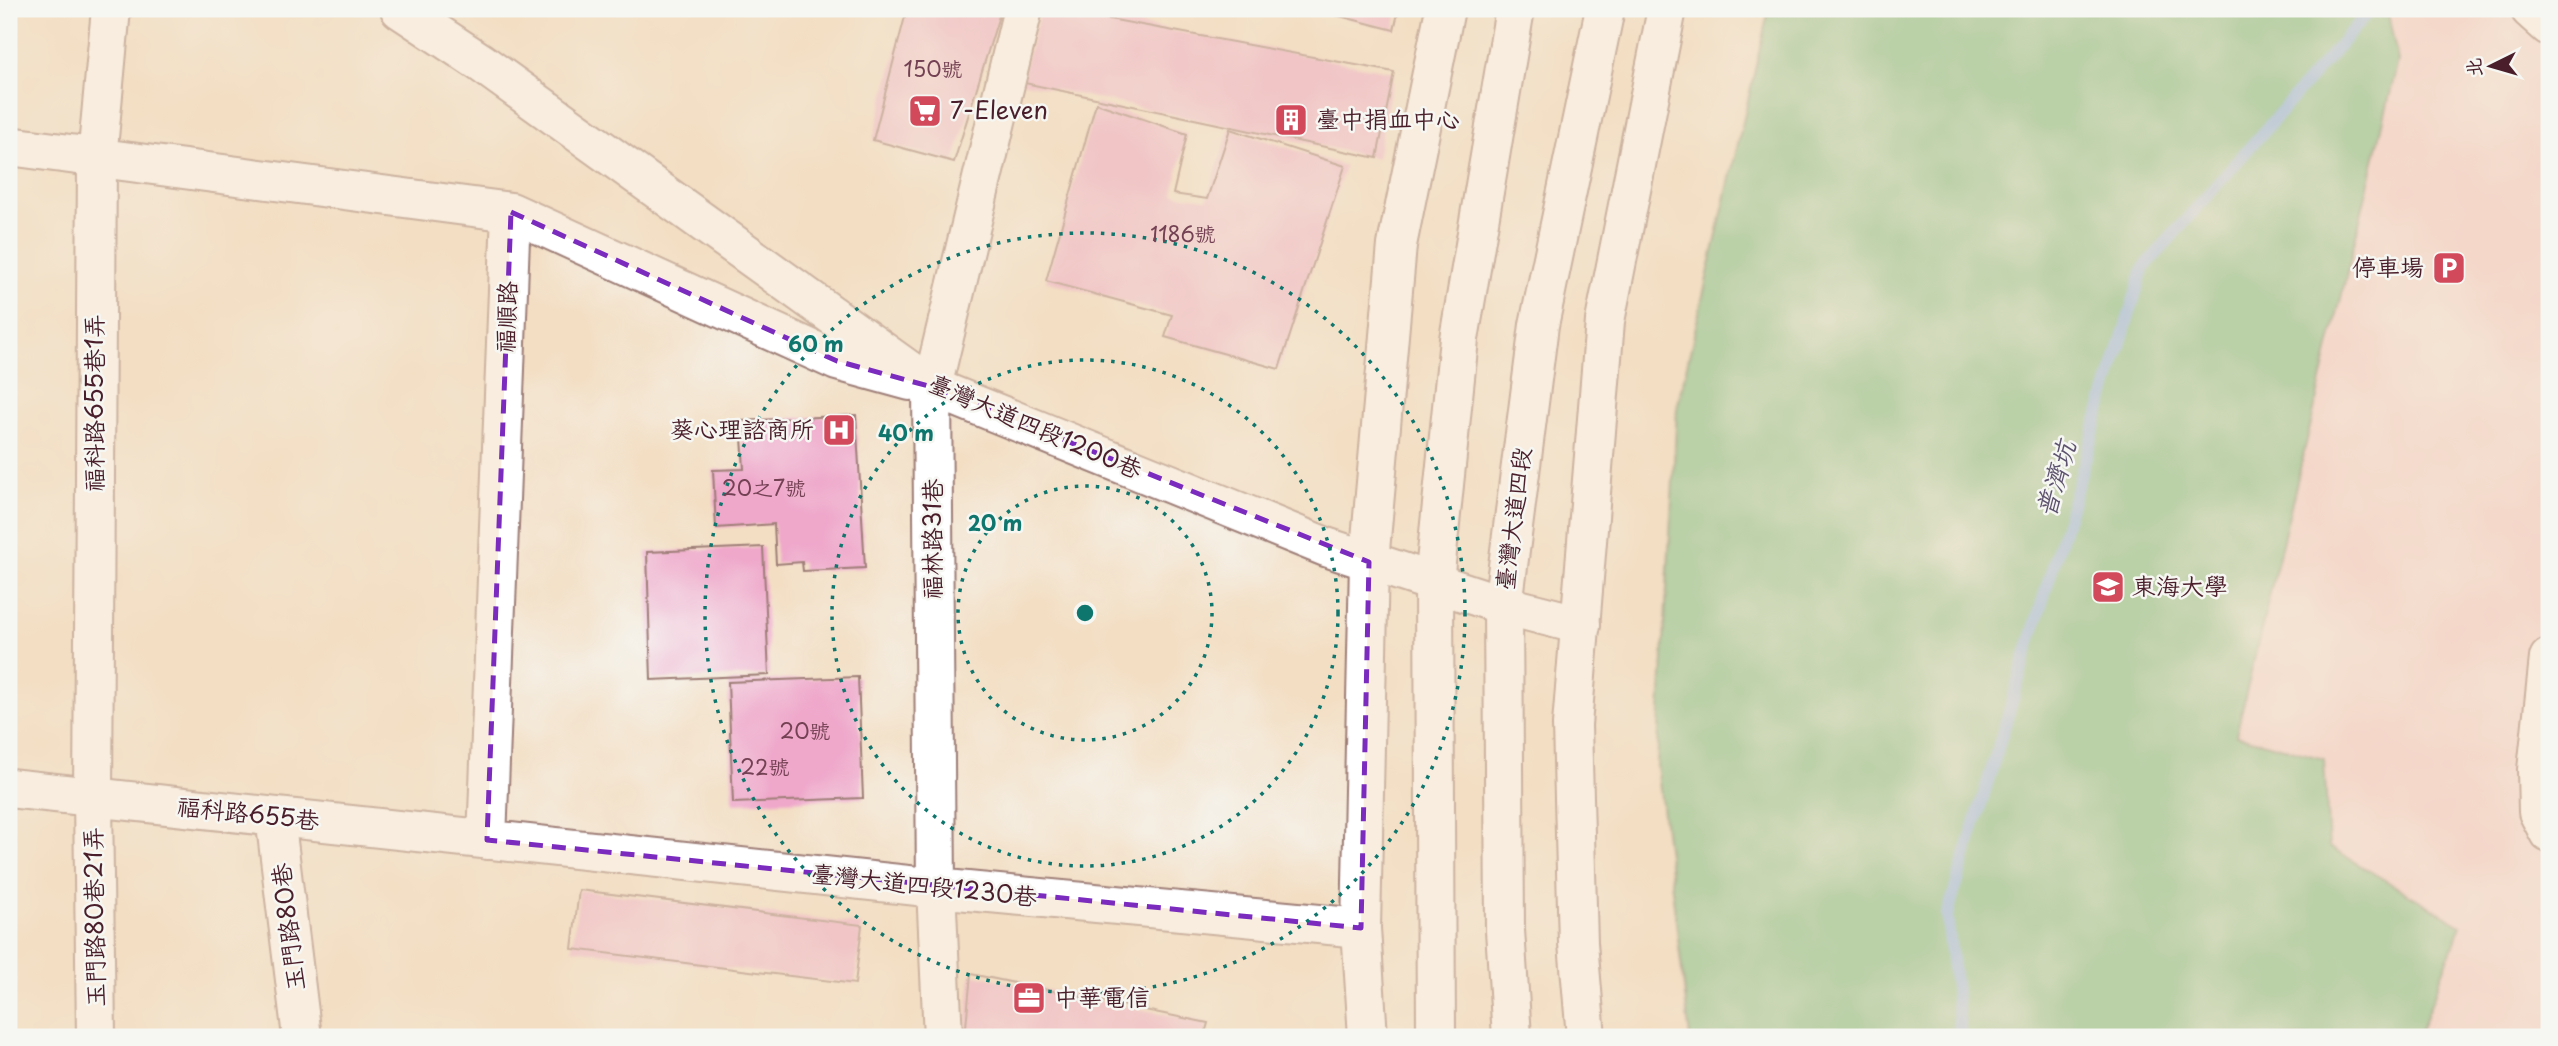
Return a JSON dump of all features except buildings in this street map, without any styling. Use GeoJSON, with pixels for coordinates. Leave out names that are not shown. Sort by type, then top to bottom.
{"type":"FeatureCollection","features":[{"type":"Feature","properties":{"kind":"street","name":"福科路655巷1弄"},"geometry":{"type":"LineString","coordinates":[[93,797],[97,159],[111,9]]}},
{"type":"Feature","properties":{"kind":"street","name":"臺灣大道四段1200巷"},"geometry":{"type":"LineString","coordinates":[[400,9],[480,62],[932,387],[1313,542],[1503,605],[1581,625]]}},
{"type":"Feature","properties":{"kind":"street","name":"福林路31巷"},"geometry":{"type":"LineString","coordinates":[[943,1037],[936,888],[932,387],[1023,9]]}},
{"type":"Feature","properties":{"kind":"street"},"geometry":{"type":"LineString","coordinates":[[1368,1037],[1361,928],[1369,562],[1397,245],[1445,9]]}},
{"type":"Feature","properties":{"kind":"street"},"geometry":{"type":"LineString","coordinates":[[1436,1037],[1434,582],[1459,338],[1515,9]]}},
{"type":"Feature","properties":{"kind":"street","name":"臺灣大道四段"},"geometry":{"type":"LineString","coordinates":[[1512,1037],[1504,930],[1503,605],[1539,325],[1605,9]]}},
{"type":"Feature","properties":{"kind":"street"},"geometry":{"type":"LineString","coordinates":[[1586,1037],[1578,943],[1572,725],[1605,321],[1667,9]]}},
{"type":"Feature","properties":{"kind":"street"},"geometry":{"type":"LineString","coordinates":[[2530,9],[2549,26]]}},
{"type":"Feature","properties":{"kind":"street"},"geometry":{"type":"LineString","coordinates":[[9,146],[510,212],[837,361],[932,387]]}},
{"type":"Feature","properties":{"kind":"street","name":"福順路"},"geometry":{"type":"LineString","coordinates":[[487,840],[510,212]]}},
{"type":"Feature","properties":{"kind":"street"},"geometry":{"type":"LineString","coordinates":[[2549,658],[2537,770],[2538,812],[2549,833]]}},
{"type":"Feature","properties":{"kind":"street","name":"福科路655巷"},"geometry":{"type":"LineString","coordinates":[[9,788],[487,840]]}},
{"type":"Feature","properties":{"kind":"street","name":"玉門路80巷21弄"},"geometry":{"type":"LineString","coordinates":[[93,797],[96,1037]]}},
{"type":"Feature","properties":{"kind":"street","name":"玉門路80巷"},"geometry":{"type":"LineString","coordinates":[[275,817],[302,1037]]}},
{"type":"Feature","properties":{"kind":"street","name":"臺灣大道四段1230巷"},"geometry":{"type":"LineString","coordinates":[[487,840],[936,888],[1361,928]]}},
{"type":"Feature","properties":{"kind":"highlighted area"},"geometry":{"type":"Polygon","coordinates":[[[511,212],[837,361],[932,387],[1369,562],[1361,928],[487,840],[511,212]]]}},
{"type":"Feature","properties":{"kind":"shaded area","name":"東海大學"},"geometry":{"type":"Polygon","coordinates":[[[1769,9],[2549,9],[2549,1037],[1688,1037],[1657,765],[1677,408],[1769,9]]]}},
{"type":"Feature","properties":{"kind":"green space","name":"東海大學"},"geometry":{"type":"Polygon","coordinates":[[[1769,9],[2387,9],[2398,61],[2236,735],[2324,759],[2329,847],[2461,925],[2418,1037],[1690,1037],[1657,765],[1677,408],[1769,9]]]}},
{"type":"Feature","properties":{"kind":"waterway","name":"普濟坑"},"geometry":{"type":"LineString","coordinates":[[1961,1037],[1947,916],[2143,269],[2371,9]]}},
{"type":"Feature","properties":{"kind":"place","name":"7-Eleven"},"geometry":{"type":"Point","coordinates":[925,111]}},
{"type":"Feature","properties":{"kind":"place","name":"臺中捐血中心"},"geometry":{"type":"Point","coordinates":[1291,120]}},
{"type":"Feature","properties":{"kind":"place","name":"停車場"},"geometry":{"type":"Point","coordinates":[2449,268]}},
{"type":"Feature","properties":{"kind":"place","name":"葵心理諮商所"},"geometry":{"type":"Point","coordinates":[839,430]}},
{"type":"Feature","properties":{"kind":"place","name":"東海大學"},"geometry":{"type":"Point","coordinates":[2108,587]}},
{"type":"Feature","properties":{"kind":"place","name":"中華電信"},"geometry":{"type":"Point","coordinates":[1029,998]}}]}
